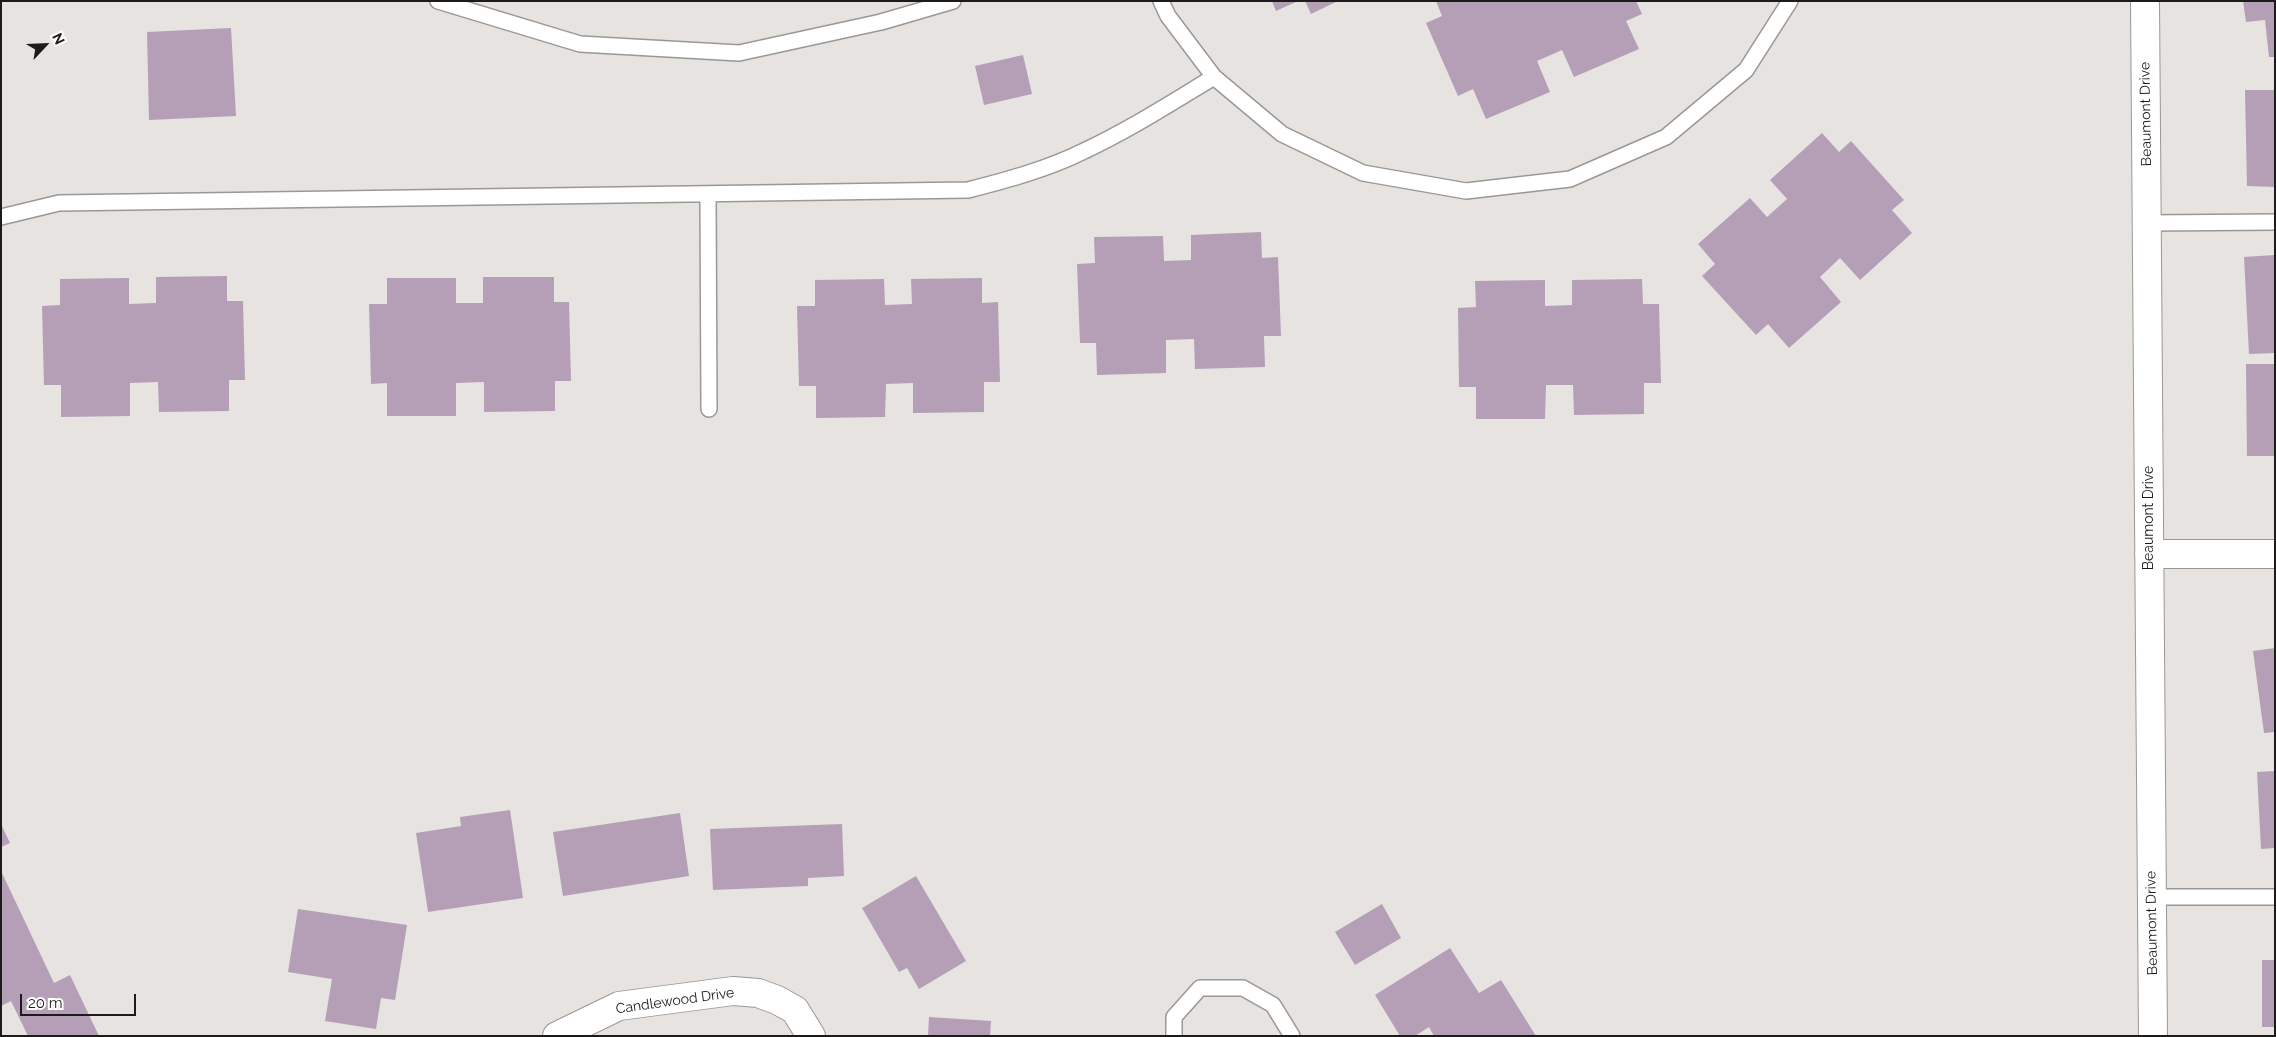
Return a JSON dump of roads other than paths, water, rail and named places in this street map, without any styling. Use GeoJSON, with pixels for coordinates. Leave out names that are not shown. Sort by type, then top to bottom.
{"type":"FeatureCollection","features":[{"type":"Feature","properties":{"kind":"street","name":"Beaumont Drive"},"geometry":{"type":"LineString","coordinates":[[2145,1],[2153,1036]]}},
{"type":"Feature","properties":{"kind":"street"},"geometry":{"type":"LineString","coordinates":[[2149,554],[2275,554]]}},
{"type":"Feature","properties":{"kind":"street","name":"Candlewood Drive"},"geometry":{"type":"LineString","coordinates":[[556,1036],[619,1006],[733,991],[758,993],[777,1000],[795,1010],[811,1036]]}},
{"type":"Feature","properties":{"kind":"lane"},"geometry":{"type":"LineString","coordinates":[[438,1],[580,44],[738,53],[881,22],[953,1]]}},
{"type":"Feature","properties":{"kind":"lane"},"geometry":{"type":"LineString","coordinates":[[1161,1],[1168,16],[1214,77],[1282,134],[1363,173],[1466,191],[1570,179],[1666,137],[1746,70],[1790,1]]}},
{"type":"Feature","properties":{"kind":"lane"},"geometry":{"type":"LineString","coordinates":[[1,217],[59,204],[968,190],[1010,179],[1082,152],[1128,129],[1214,77]]}},
{"type":"Feature","properties":{"kind":"lane"},"geometry":{"type":"LineString","coordinates":[[708,195],[709,409]]}},
{"type":"Feature","properties":{"kind":"lane"},"geometry":{"type":"LineString","coordinates":[[2148,223],[2275,222]]}},
{"type":"Feature","properties":{"kind":"lane"},"geometry":{"type":"LineString","coordinates":[[2151,896],[2275,897]]}},
{"type":"Feature","properties":{"kind":"lane"},"geometry":{"type":"LineString","coordinates":[[1174,1036],[1174,1017],[1200,988],[1243,988],[1273,1005],[1292,1036]]}}]}
